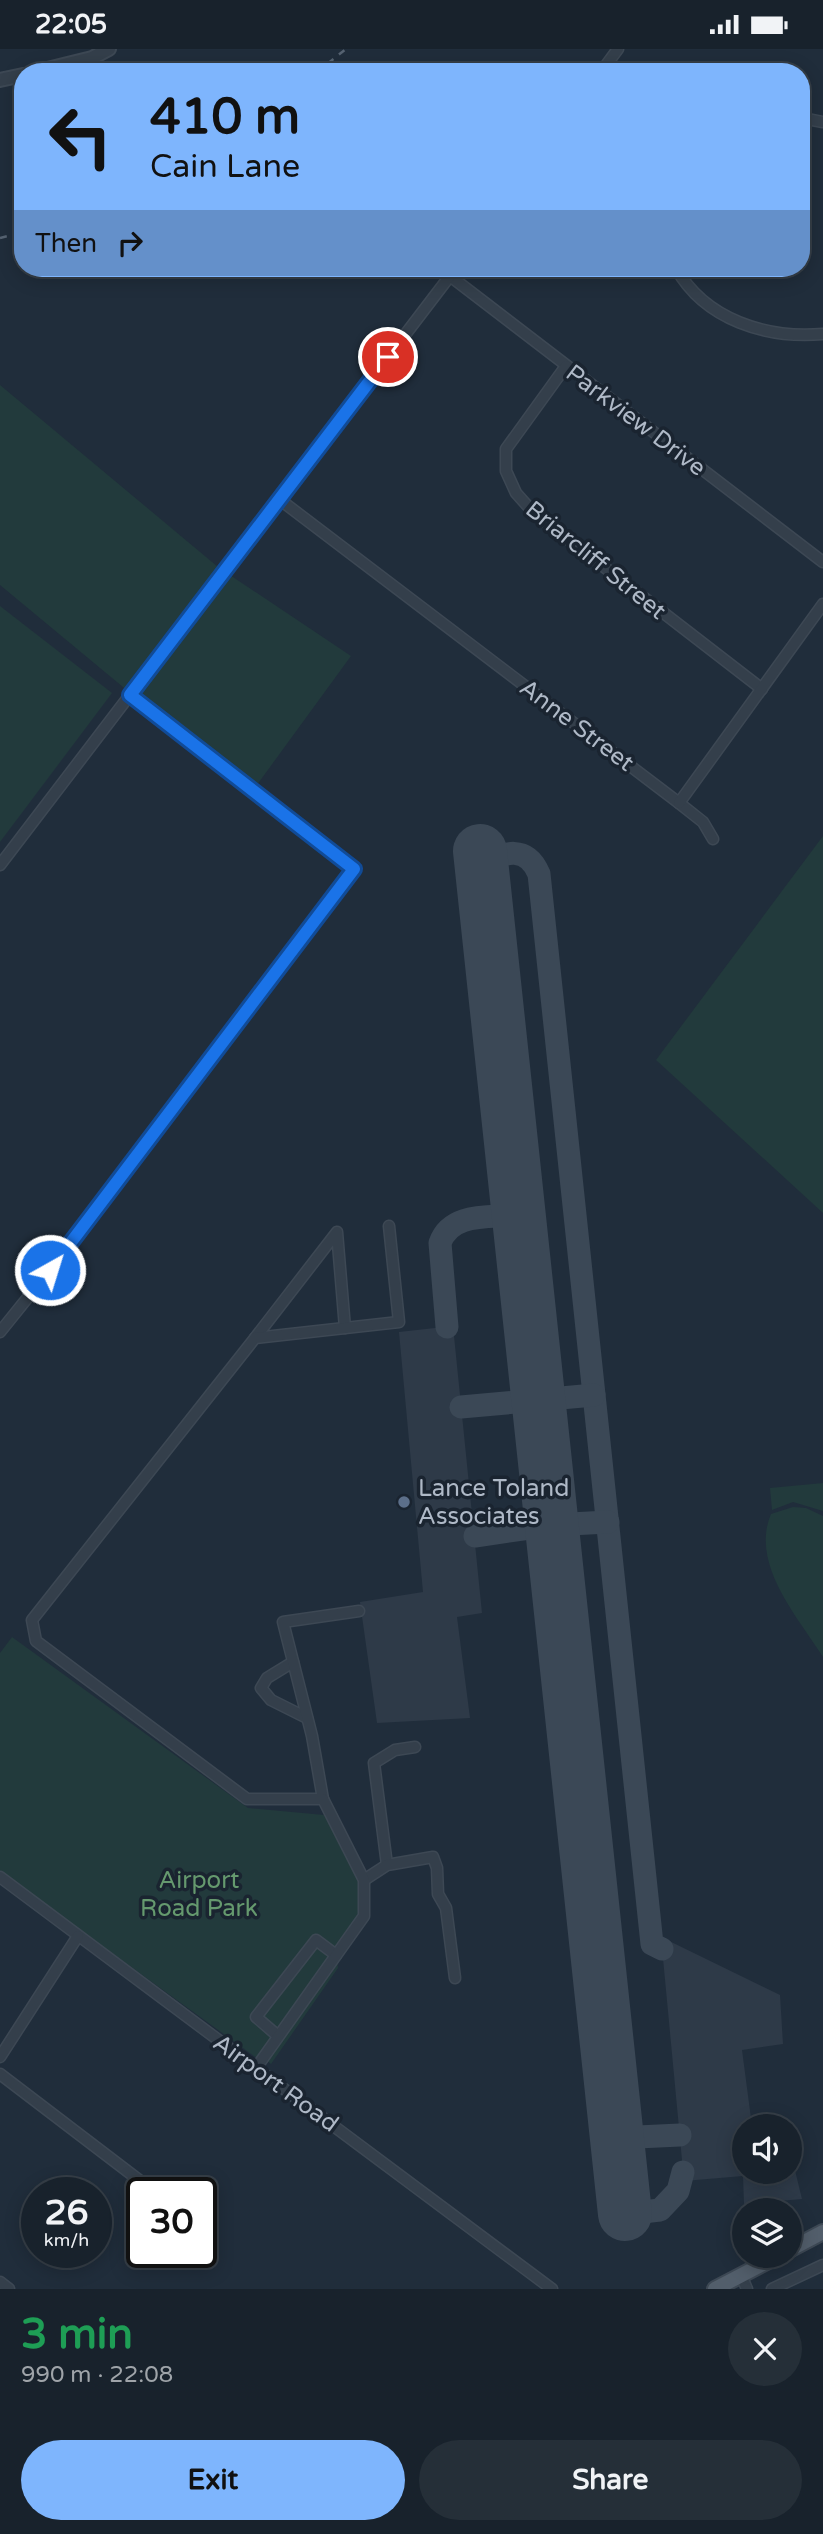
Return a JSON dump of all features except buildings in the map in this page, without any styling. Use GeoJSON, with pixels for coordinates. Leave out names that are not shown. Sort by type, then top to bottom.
{"type":"FeatureCollection","features":[{"type":"Feature","properties":{"kind":"main road"},"geometry":{"type":"LineString","coordinates":[[802,2243],[823,2232]]}},
{"type":"Feature","properties":{"kind":"main road"},"geometry":{"type":"LineString","coordinates":[[715,2289],[744,2282],[762,2268]]}},
{"type":"Feature","properties":{"kind":"street"},"geometry":{"type":"LineString","coordinates":[[62,63],[109,49]]}},
{"type":"Feature","properties":{"kind":"street"},"geometry":{"type":"LineString","coordinates":[[0,865],[449,277]]}},
{"type":"Feature","properties":{"kind":"street","name":"Parkview Drive"},"geometry":{"type":"LineString","coordinates":[[459,277],[566,366],[823,562]]}},
{"type":"Feature","properties":{"kind":"street"},"geometry":{"type":"LineString","coordinates":[[682,277],[701,297],[750,329],[792,336],[823,334]]}},
{"type":"Feature","properties":{"kind":"street","name":"Briarcliff Street"},"geometry":{"type":"LineString","coordinates":[[566,366],[506,449],[506,471],[516,493],[533,512],[762,689]]}},
{"type":"Feature","properties":{"kind":"street","name":"Anne Street"},"geometry":{"type":"LineString","coordinates":[[279,499],[679,803],[703,822],[713,839]]}},
{"type":"Feature","properties":{"kind":"street"},"geometry":{"type":"LineString","coordinates":[[679,803],[823,604]]}},
{"type":"Feature","properties":{"kind":"street"},"geometry":{"type":"LineString","coordinates":[[0,1332],[90,1219],[354,869],[130,695]]}},
{"type":"Feature","properties":{"kind":"street"},"geometry":{"type":"LineString","coordinates":[[255,1338],[399,1322],[389,1226]]}},
{"type":"Feature","properties":{"kind":"street"},"geometry":{"type":"LineString","coordinates":[[323,1799],[247,1799],[36,1641],[32,1620],[337,1232],[345,1328]]}},
{"type":"Feature","properties":{"kind":"street"},"geometry":{"type":"LineString","coordinates":[[256,2068],[364,1916],[364,1880],[323,1799],[307,1718],[283,1622],[359,1611]]}},
{"type":"Feature","properties":{"kind":"street"},"geometry":{"type":"LineString","coordinates":[[293,1662],[267,1678],[261,1688],[271,1700],[307,1718]]}},
{"type":"Feature","properties":{"kind":"street"},"geometry":{"type":"LineString","coordinates":[[387,1865],[374,1763],[396,1750],[415,1747]]}},
{"type":"Feature","properties":{"kind":"street"},"geometry":{"type":"LineString","coordinates":[[364,1880],[387,1865],[433,1857],[438,1868],[438,1894],[446,1908],[455,1978]]}},
{"type":"Feature","properties":{"kind":"street","name":"Airport Road"},"geometry":{"type":"LineString","coordinates":[[0,1877],[552,2289]]}},
{"type":"Feature","properties":{"kind":"street"},"geometry":{"type":"LineString","coordinates":[[0,2057],[78,1936]]}},
{"type":"Feature","properties":{"kind":"street"},"geometry":{"type":"LineString","coordinates":[[278,2036],[257,2017],[316,1940],[336,1955]]}},
{"type":"Feature","properties":{"kind":"street"},"geometry":{"type":"LineString","coordinates":[[0,2074],[135,2177]]}},
{"type":"Feature","properties":{"kind":"street"},"geometry":{"type":"LineString","coordinates":[[772,2289],[823,2265]]}},
{"type":"Feature","properties":{"kind":"street"},"geometry":{"type":"LineString","coordinates":[[0,2282],[9,2289]]}},
{"type":"Feature","properties":{"kind":"shaded area"},"geometry":{"type":"Polygon","coordinates":[[[453,1326],[482,1613],[457,1617],[470,1718],[377,1723],[360,1602],[423,1592],[399,1332],[453,1326]]]}},
{"type":"Feature","properties":{"kind":"shaded area"},"geometry":{"type":"Polygon","coordinates":[[[661,1937],[780,1995],[783,2044],[742,2050],[750,2114],[732,2114],[732,2177],[684,2181],[661,1937]]]}},
{"type":"Feature","properties":{"kind":"shaded area"},"geometry":{"type":"Polygon","coordinates":[[[743,2184],[798,2184],[802,2198],[744,2198],[743,2184]]]}},
{"type":"Feature","properties":{"kind":"green space"},"geometry":{"type":"Polygon","coordinates":[[[0,385],[218,567],[351,656],[254,789],[129,692],[0,585],[0,385]]]}},
{"type":"Feature","properties":{"kind":"green space"},"geometry":{"type":"Polygon","coordinates":[[[0,606],[112,693],[0,842],[0,606]]]}},
{"type":"Feature","properties":{"kind":"green space"},"geometry":{"type":"Polygon","coordinates":[[[823,836],[823,1213],[656,1060],[823,836]]]}},
{"type":"Feature","properties":{"kind":"green space"},"geometry":{"type":"Polygon","coordinates":[[[823,1483],[823,1511],[793,1502],[772,1510],[770,1488],[823,1483]]]}},
{"type":"Feature","properties":{"kind":"green space"},"geometry":{"type":"Polygon","coordinates":[[[793,1507],[806,1508],[823,1516],[823,1657],[779,1589],[767,1552],[766,1533],[771,1514],[793,1507]]]}},
{"type":"Feature","properties":{"kind":"green space","name":"Airport Road Park"},"geometry":{"type":"Polygon","coordinates":[[[12,1637],[248,1808],[324,1815],[356,1872],[364,1906],[337,1960],[338,1968],[271,2064],[263,2058],[261,2061],[0,1872],[0,1653],[12,1637]]]}},
{"type":"Feature","properties":{"kind":"taxiway"},"geometry":{"type":"LineString","coordinates":[[481,865],[498,856],[514,853],[528,858],[539,874],[652,1944],[662,1949]]}},
{"type":"Feature","properties":{"kind":"taxiway"},"geometry":{"type":"LineString","coordinates":[[447,1327],[440,1243],[445,1233],[462,1221],[516,1215]]}},
{"type":"Feature","properties":{"kind":"taxiway"},"geometry":{"type":"LineString","coordinates":[[461,1407],[594,1395]]}},
{"type":"Feature","properties":{"kind":"taxiway"},"geometry":{"type":"LineString","coordinates":[[475,1536],[551,1525],[608,1522]]}},
{"type":"Feature","properties":{"kind":"taxiway"},"geometry":{"type":"LineString","coordinates":[[616,2138],[680,2135]]}},
{"type":"Feature","properties":{"kind":"taxiway"},"geometry":{"type":"LineString","coordinates":[[625,2214],[660,2210],[678,2191],[683,2172]]}},
{"type":"Feature","properties":{"kind":"runway"},"geometry":{"type":"LineString","coordinates":[[480,851],[625,2214]]}},
{"type":"Feature","properties":{"kind":"railway"},"geometry":{"type":"LineString","coordinates":[[328,63],[346,49]]}},
{"type":"Feature","properties":{"kind":"railway"},"geometry":{"type":"LineString","coordinates":[[0,238],[14,234]]}},
{"type":"Feature","properties":{"kind":"place","name":"Lance Toland Associates"},"geometry":{"type":"Point","coordinates":[404,1502]}},
{"type":"Feature","properties":{"kind":"route"},"geometry":{"type":"LineString","coordinates":[[50,1270],[354,869],[130,695],[388,357]]}}]}
